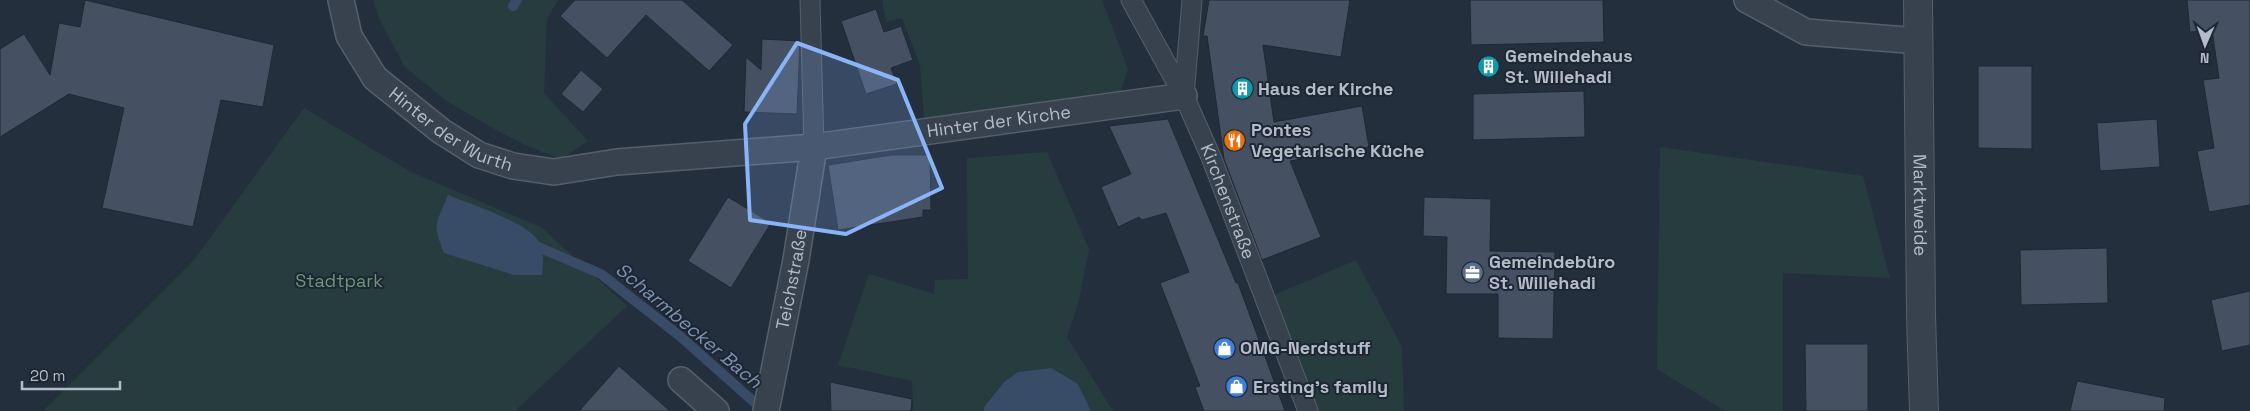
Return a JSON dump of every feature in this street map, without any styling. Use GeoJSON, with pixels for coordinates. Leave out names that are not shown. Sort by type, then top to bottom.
{"type":"FeatureCollection","features":[{"type":"Feature","properties":{"kind":"street","name":"Hinter der Wurth"},"geometry":{"type":"LineString","coordinates":[[340,0],[349,36],[375,78],[441,130],[479,155],[513,166],[554,172],[617,162]]}},
{"type":"Feature","properties":{"kind":"street"},"geometry":{"type":"LineString","coordinates":[[810,0],[814,147]]}},
{"type":"Feature","properties":{"kind":"street","name":"Kirchenstraße"},"geometry":{"type":"LineString","coordinates":[[1132,0],[1184,96],[1211,158],[1308,411]]}},
{"type":"Feature","properties":{"kind":"street"},"geometry":{"type":"LineString","coordinates":[[1184,96],[1192,0]]}},
{"type":"Feature","properties":{"kind":"street"},"geometry":{"type":"LineString","coordinates":[[1747,0],[1806,32],[1919,41]]}},
{"type":"Feature","properties":{"kind":"street","name":"Marktweide"},"geometry":{"type":"LineString","coordinates":[[1918,0],[1921,314],[1924,411]]}},
{"type":"Feature","properties":{"kind":"street","name":"Hinter der Kirche"},"geometry":{"type":"LineString","coordinates":[[617,162],[814,147],[1184,96]]}},
{"type":"Feature","properties":{"kind":"street","name":"Teichstraße"},"geometry":{"type":"LineString","coordinates":[[767,403],[796,260],[814,147]]}},
{"type":"Feature","properties":{"kind":"street"},"geometry":{"type":"LineString","coordinates":[[681,380],[716,411]]}},
{"type":"Feature","properties":{"kind":"highlighted area"},"geometry":{"type":"Polygon","coordinates":[[[797,43],[898,80],[942,188],[846,234],[750,220],[745,124],[797,43]]]}},
{"type":"Feature","properties":{"kind":"green space"},"geometry":{"type":"Polygon","coordinates":[[[373,0],[558,0],[547,19],[544,93],[588,141],[561,159],[525,145],[445,100],[404,66],[379,18],[373,0]]]}},
{"type":"Feature","properties":{"kind":"green space"},"geometry":{"type":"Polygon","coordinates":[[[882,0],[1102,0],[1128,69],[1119,96],[924,118],[920,65],[902,18],[886,22],[882,0]]]}},
{"type":"Feature","properties":{"kind":"green space","name":"Stadtpark"},"geometry":{"type":"Polygon","coordinates":[[[304,108],[411,172],[541,227],[627,306],[515,411],[43,411],[194,260],[304,108]]]}},
{"type":"Feature","properties":{"kind":"green space"},"geometry":{"type":"Polygon","coordinates":[[[1660,147],[1863,176],[1890,278],[1783,273],[1783,411],[1725,411],[1657,369],[1660,147]]]}},
{"type":"Feature","properties":{"kind":"green space"},"geometry":{"type":"Polygon","coordinates":[[[1047,152],[1089,249],[1078,304],[1067,337],[1113,411],[1091,411],[1078,384],[1018,372],[1004,382],[984,406],[984,411],[913,411],[912,381],[838,365],[869,274],[934,294],[935,280],[968,279],[967,158],[1047,152]]]}},
{"type":"Feature","properties":{"kind":"green space"},"geometry":{"type":"Polygon","coordinates":[[[1356,260],[1402,347],[1404,411],[1314,411],[1282,331],[1283,316],[1274,295],[1356,260]]]}},
{"type":"Feature","properties":{"kind":"water"},"geometry":{"type":"Polygon","coordinates":[[[448,195],[499,215],[535,236],[542,252],[542,275],[514,275],[444,253],[438,235],[437,223],[448,195]]]}},
{"type":"Feature","properties":{"kind":"water"},"geometry":{"type":"Polygon","coordinates":[[[1051,368],[1078,384],[1091,411],[984,411],[984,407],[1004,382],[1018,372],[1051,368]]]}},
{"type":"Feature","properties":{"kind":"building"},"geometry":{"type":"Polygon","coordinates":[[[85,0],[274,45],[263,107],[221,100],[193,227],[102,208],[124,108],[69,94],[0,137],[0,49],[24,34],[50,75],[59,23],[80,27],[85,0]]]}},
{"type":"Feature","properties":{"kind":"building"},"geometry":{"type":"Polygon","coordinates":[[[575,0],[682,0],[733,45],[709,71],[646,15],[607,58],[560,16],[575,0]]]}},
{"type":"Feature","properties":{"kind":"building"},"geometry":{"type":"Polygon","coordinates":[[[1209,0],[1350,0],[1341,57],[1263,45],[1274,122],[1362,106],[1369,147],[1290,161],[1321,237],[1262,260],[1224,159],[1207,36],[1203,36],[1209,0]]]}},
{"type":"Feature","properties":{"kind":"building"},"geometry":{"type":"Polygon","coordinates":[[[1470,0],[1603,0],[1604,42],[1471,45],[1470,0]]]}},
{"type":"Feature","properties":{"kind":"building"},"geometry":{"type":"Polygon","coordinates":[[[2187,0],[2250,0],[2250,205],[2209,212],[2197,151],[2214,148],[2203,80],[2219,78],[2212,30],[2190,32],[2187,0]]]}},
{"type":"Feature","properties":{"kind":"building"},"geometry":{"type":"Polygon","coordinates":[[[876,9],[884,32],[901,26],[913,60],[891,68],[897,84],[866,94],[841,21],[876,9]]]}},
{"type":"Feature","properties":{"kind":"building"},"geometry":{"type":"Polygon","coordinates":[[[762,39],[800,41],[797,114],[744,112],[746,57],[761,70],[762,39]]]}},
{"type":"Feature","properties":{"kind":"building"},"geometry":{"type":"Polygon","coordinates":[[[1978,66],[2032,66],[2032,149],[1978,148],[1978,66]]]}},
{"type":"Feature","properties":{"kind":"building"},"geometry":{"type":"Polygon","coordinates":[[[581,70],[603,89],[583,112],[561,94],[581,70]]]}},
{"type":"Feature","properties":{"kind":"building"},"geometry":{"type":"Polygon","coordinates":[[[1584,91],[1585,137],[1473,140],[1473,94],[1584,91]]]}},
{"type":"Feature","properties":{"kind":"building"},"geometry":{"type":"Polygon","coordinates":[[[1168,119],[1236,283],[1238,283],[1285,411],[1204,411],[1195,387],[1200,386],[1160,283],[1189,272],[1166,213],[1142,220],[1139,217],[1118,227],[1101,187],[1131,174],[1109,126],[1168,119]]]}},
{"type":"Feature","properties":{"kind":"building"},"geometry":{"type":"Polygon","coordinates":[[[2157,119],[2160,167],[2100,171],[2097,123],[2157,119]]]}},
{"type":"Feature","properties":{"kind":"building"},"geometry":{"type":"Polygon","coordinates":[[[891,155],[930,155],[931,210],[923,210],[923,217],[838,230],[828,165],[891,155]]]}},
{"type":"Feature","properties":{"kind":"building"},"geometry":{"type":"Polygon","coordinates":[[[728,197],[771,223],[731,288],[688,261],[728,197]]]}},
{"type":"Feature","properties":{"kind":"building"},"geometry":{"type":"Polygon","coordinates":[[[1424,197],[1491,199],[1490,251],[1555,252],[1553,339],[1498,338],[1498,294],[1446,294],[1447,237],[1423,236],[1424,197]]]}},
{"type":"Feature","properties":{"kind":"building"},"geometry":{"type":"Polygon","coordinates":[[[2107,248],[2108,303],[2021,305],[2020,250],[2107,248]]]}},
{"type":"Feature","properties":{"kind":"building"},"geometry":{"type":"Polygon","coordinates":[[[2250,291],[2250,345],[2222,351],[2211,300],[2250,291]]]}},
{"type":"Feature","properties":{"kind":"building"},"geometry":{"type":"Polygon","coordinates":[[[1805,344],[1868,344],[1868,411],[1806,411],[1805,344]]]}},
{"type":"Feature","properties":{"kind":"building"},"geometry":{"type":"Polygon","coordinates":[[[619,366],[670,411],[579,411],[619,366]]]}},
{"type":"Feature","properties":{"kind":"building"},"geometry":{"type":"Polygon","coordinates":[[[2077,381],[2165,398],[2164,411],[2070,411],[2077,381]]]}},
{"type":"Feature","properties":{"kind":"building"},"geometry":{"type":"Polygon","coordinates":[[[830,382],[912,399],[911,411],[831,411],[830,382]]]}},
{"type":"Feature","properties":{"kind":"waterway","name":"Scharmbecker Bach"},"geometry":{"type":"LineString","coordinates":[[513,6],[517,0]]}},
{"type":"Feature","properties":{"kind":"waterway","name":"Scharmbecker Bach"},"geometry":{"type":"LineString","coordinates":[[529,243],[601,274],[681,337],[763,410]]}},
{"type":"Feature","properties":{"kind":"place","name":"Gemeindehaus St. Willehadi"},"geometry":{"type":"Point","coordinates":[1489,66]}},
{"type":"Feature","properties":{"kind":"place","name":"Haus der Kirche"},"geometry":{"type":"Point","coordinates":[1242,89]}},
{"type":"Feature","properties":{"kind":"place","name":"Pontes Vegetarische Küche"},"geometry":{"type":"Point","coordinates":[1235,140]}},
{"type":"Feature","properties":{"kind":"place","name":"Gemeindebüro St. Willehadi"},"geometry":{"type":"Point","coordinates":[1473,272]}},
{"type":"Feature","properties":{"kind":"place","name":"OMG-Nerdstuff"},"geometry":{"type":"Point","coordinates":[1224,348]}},
{"type":"Feature","properties":{"kind":"place","name":"Ersting's family"},"geometry":{"type":"Point","coordinates":[1237,387]}}]}
